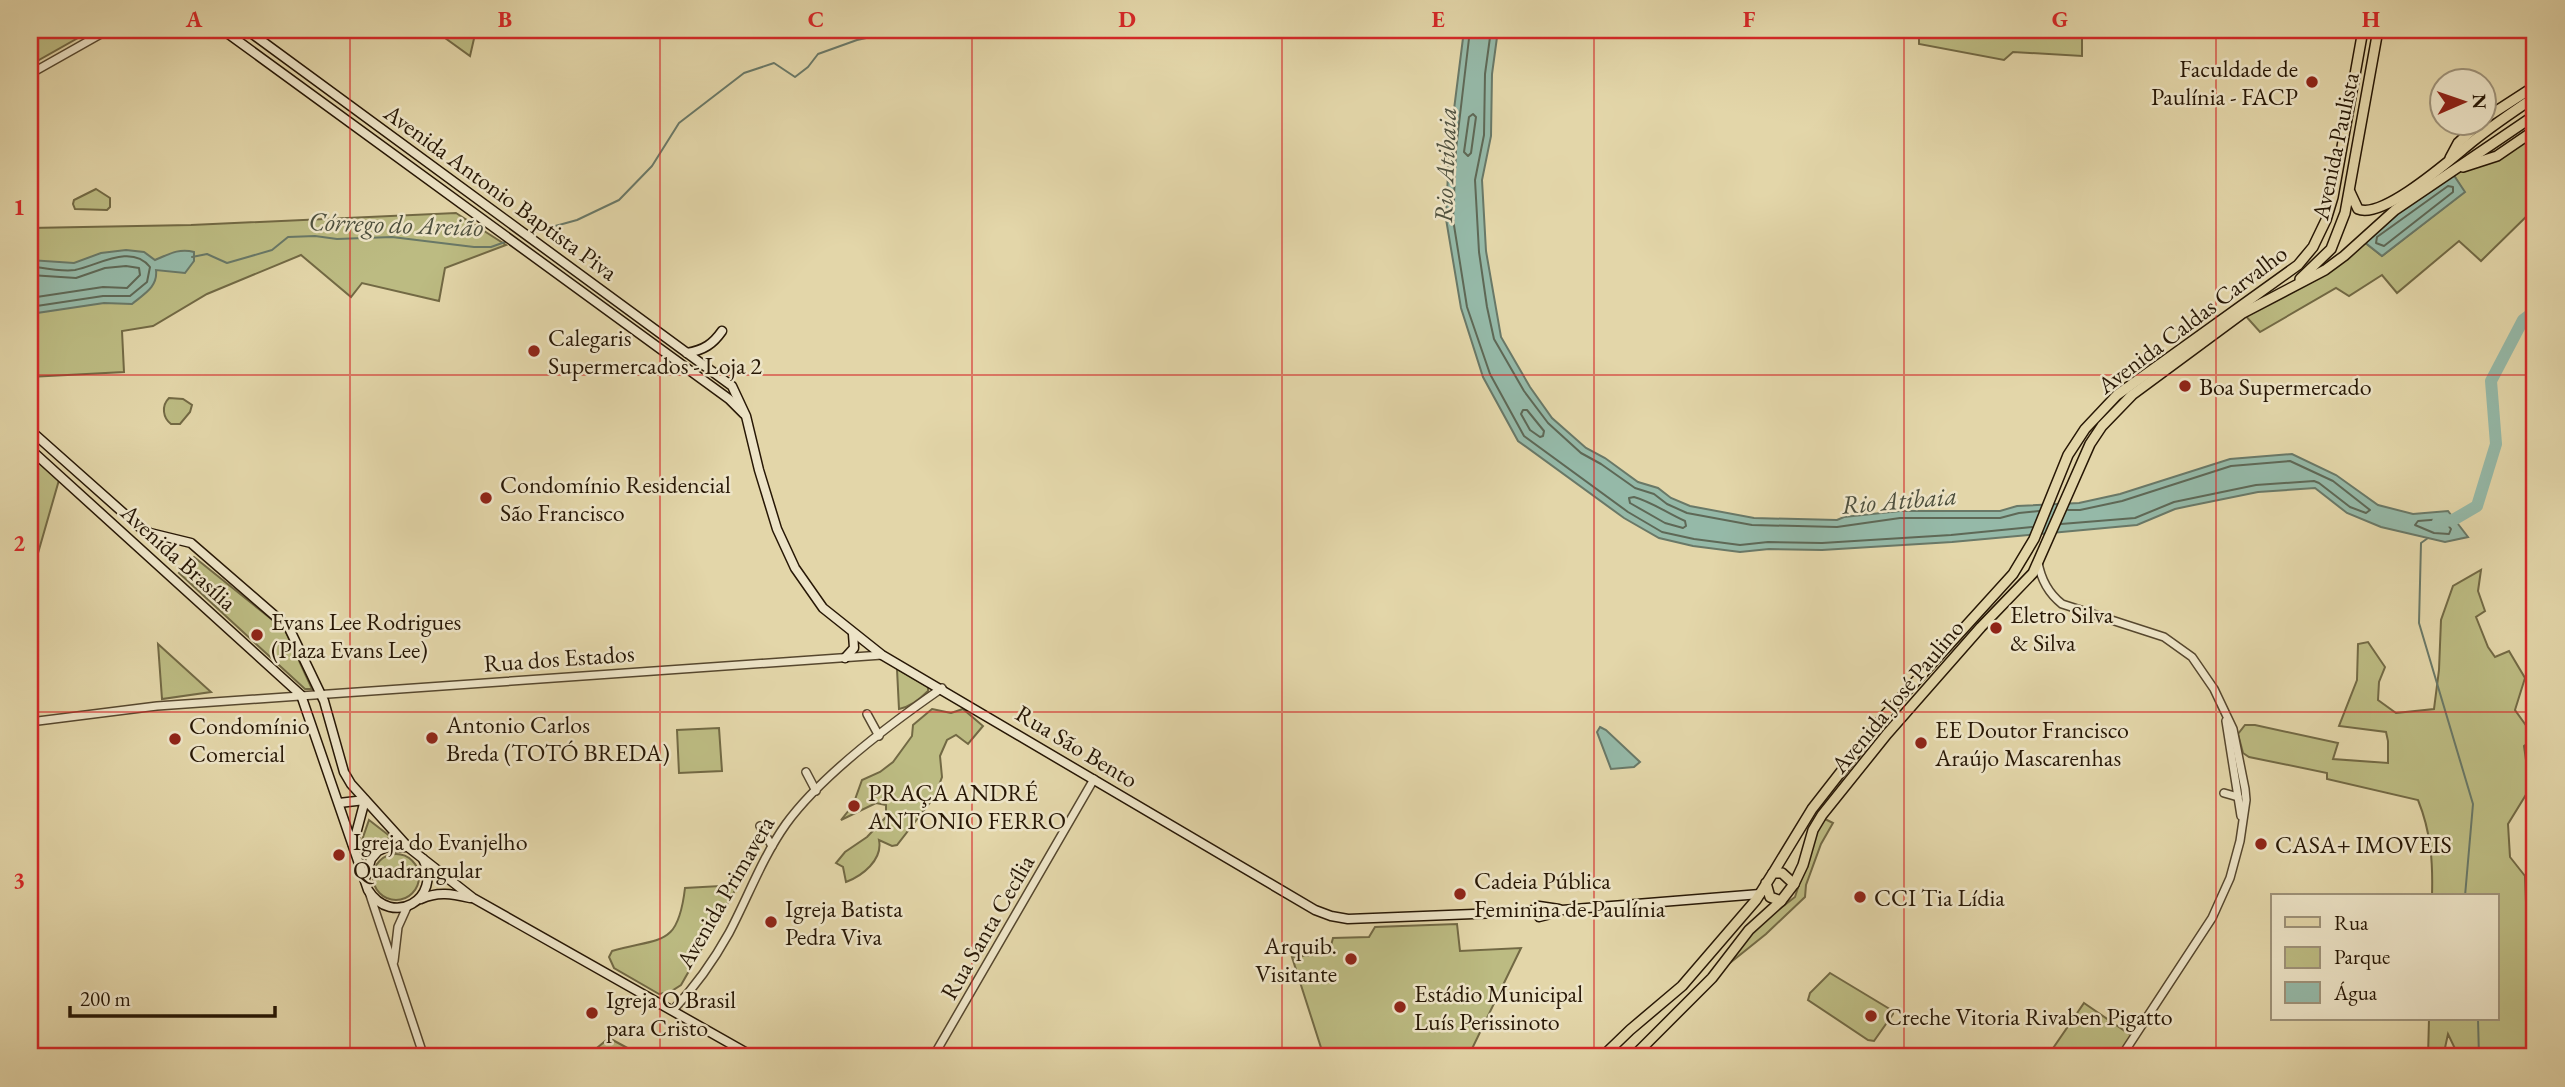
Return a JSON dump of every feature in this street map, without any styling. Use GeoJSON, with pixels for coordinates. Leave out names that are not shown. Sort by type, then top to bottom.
{"type":"FeatureCollection","features":[{"type":"Feature","properties":{"kind":"main road","name":"Avenida Antonio Baptista Piva"},"geometry":{"type":"LineString","coordinates":[[223,30],[732,401]]}},
{"type":"Feature","properties":{"kind":"main road","name":"Avenida Antonio Baptista Piva"},"geometry":{"type":"LineString","coordinates":[[247,30],[732,386]]}},
{"type":"Feature","properties":{"kind":"main road","name":"Avenida Paulista"},"geometry":{"type":"LineString","coordinates":[[2328,216],[2364,30]]}},
{"type":"Feature","properties":{"kind":"main road","name":"Avenida Paulista"},"geometry":{"type":"LineString","coordinates":[[2284,290],[2331,250],[2349,191],[2378,30]]}},
{"type":"Feature","properties":{"kind":"main road"},"geometry":{"type":"LineString","coordinates":[[2498,110],[2535,86]]}},
{"type":"Feature","properties":{"kind":"main road","name":"Avenida Caldas Carvalho"},"geometry":{"type":"LineString","coordinates":[[2047,544],[2090,444],[2102,426],[2132,396],[2243,313],[2325,270],[2344,257],[2384,218],[2535,97]]}},
{"type":"Feature","properties":{"kind":"main road"},"geometry":{"type":"LineString","coordinates":[[2520,107],[2532,117]]}},
{"type":"Feature","properties":{"kind":"main road","name":"Avenida Caldas Carvalho"},"geometry":{"type":"LineString","coordinates":[[2349,191],[2358,209],[2376,209],[2532,117]]}},
{"type":"Feature","properties":{"kind":"main road"},"geometry":{"type":"LineString","coordinates":[[2448,168],[2497,156],[2535,131]]}},
{"type":"Feature","properties":{"kind":"main road"},"geometry":{"type":"LineString","coordinates":[[2448,168],[2458,143],[2466,136]]}},
{"type":"Feature","properties":{"kind":"main road","name":"Avenida Caldas Carvalho"},"geometry":{"type":"LineString","coordinates":[[2034,539],[2068,455],[2081,435],[2117,396],[2298,265],[2313,247],[2328,216]]}},
{"type":"Feature","properties":{"kind":"main road"},"geometry":{"type":"LineString","coordinates":[[495,228],[502,217]]}},
{"type":"Feature","properties":{"kind":"main road"},"geometry":{"type":"LineString","coordinates":[[591,298],[599,288]]}},
{"type":"Feature","properties":{"kind":"main road"},"geometry":{"type":"LineString","coordinates":[[687,353],[708,347],[722,331]]}},
{"type":"Feature","properties":{"kind":"main road","name":"Rua São Bento"},"geometry":{"type":"LineString","coordinates":[[732,386],[746,416],[768,501],[790,558],[806,587],[823,608],[882,655],[942,688],[1275,888],[1331,916],[1348,919],[1392,919],[1536,912],[1543,918],[1547,910],[1760,894]]}},
{"type":"Feature","properties":{"kind":"main road","name":"Rua São Bento"},"geometry":{"type":"LineString","coordinates":[[732,401],[746,416]]}},
{"type":"Feature","properties":{"kind":"main road","name":"Avenida Brasília"},"geometry":{"type":"LineString","coordinates":[[30,430],[138,526],[150,533],[191,543],[289,628],[320,693]]}},
{"type":"Feature","properties":{"kind":"main road","name":"Avenida Brasília"},"geometry":{"type":"LineString","coordinates":[[30,449],[302,695]]}},
{"type":"Feature","properties":{"kind":"main road","name":"Avenida José Paulino"},"geometry":{"type":"LineString","coordinates":[[1773,873],[1812,809],[1878,723],[2013,574],[2034,539]]}},
{"type":"Feature","properties":{"kind":"main road","name":"Avenida José Paulino"},"geometry":{"type":"LineString","coordinates":[[1794,884],[1813,830],[1822,816],[1887,734],[1982,627],[2023,586],[2047,544]]}},
{"type":"Feature","properties":{"kind":"main road"},"geometry":{"type":"LineString","coordinates":[[845,658],[854,648],[853,634]]}},
{"type":"Feature","properties":{"kind":"main road"},"geometry":{"type":"LineString","coordinates":[[320,693],[344,772],[365,800],[408,847],[473,898],[754,1057]]}},
{"type":"Feature","properties":{"kind":"main road"},"geometry":{"type":"LineString","coordinates":[[302,695],[368,890],[379,903],[387,907],[407,906],[438,893],[473,898]]}},
{"type":"Feature","properties":{"kind":"main road"},"geometry":{"type":"LineString","coordinates":[[339,803],[365,800]]}},
{"type":"Feature","properties":{"kind":"main road"},"geometry":{"type":"LineString","coordinates":[[353,845],[365,800]]}},
{"type":"Feature","properties":{"kind":"main road"},"geometry":{"type":"LineString","coordinates":[[365,879],[370,859],[378,852],[397,845],[408,847]]}},
{"type":"Feature","properties":{"kind":"main road"},"geometry":{"type":"LineString","coordinates":[[417,900],[428,881],[423,859]]}},
{"type":"Feature","properties":{"kind":"main road"},"geometry":{"type":"LineString","coordinates":[[1602,1057],[1682,986],[1760,894],[1773,873],[1782,873],[1794,884],[1781,901],[1749,930],[1712,978],[1633,1057]]}},
{"type":"Feature","properties":{"kind":"main road"},"geometry":{"type":"LineString","coordinates":[[1766,883],[1770,897]]}},
{"type":"Feature","properties":{"kind":"main road"},"geometry":{"type":"LineString","coordinates":[[1760,894],[1781,901]]}},
{"type":"Feature","properties":{"kind":"street"},"geometry":{"type":"LineString","coordinates":[[30,74],[108,30]]}},
{"type":"Feature","properties":{"kind":"street"},"geometry":{"type":"LineString","coordinates":[[2038,562],[2042,579],[2052,596],[2062,604],[2164,637],[2192,657],[2214,689],[2233,729],[2241,761],[2246,800],[2240,841],[2230,878],[2212,918],[2121,1057]]}},
{"type":"Feature","properties":{"kind":"street","name":"Rua dos Estados"},"geometry":{"type":"LineString","coordinates":[[30,722],[118,709],[320,693],[882,655]]}},
{"type":"Feature","properties":{"kind":"street","name":"Avenida Primavera"},"geometry":{"type":"LineString","coordinates":[[673,1010],[728,934],[772,846],[787,823],[816,791],[879,736],[942,688]]}},
{"type":"Feature","properties":{"kind":"street"},"geometry":{"type":"LineString","coordinates":[[867,713],[879,736]]}},
{"type":"Feature","properties":{"kind":"street"},"geometry":{"type":"LineString","coordinates":[[2225,717],[2242,819]]}},
{"type":"Feature","properties":{"kind":"street"},"geometry":{"type":"LineString","coordinates":[[2231,755],[2241,761]]}},
{"type":"Feature","properties":{"kind":"street"},"geometry":{"type":"LineString","coordinates":[[806,772],[816,791]]}},
{"type":"Feature","properties":{"kind":"street","name":"Rua Santa Cecília"},"geometry":{"type":"LineString","coordinates":[[933,1057],[1094,779]]}},
{"type":"Feature","properties":{"kind":"street"},"geometry":{"type":"LineString","coordinates":[[2224,793],[2238,797]]}},
{"type":"Feature","properties":{"kind":"street"},"geometry":{"type":"LineString","coordinates":[[760,826],[772,846]]}},
{"type":"Feature","properties":{"kind":"street"},"geometry":{"type":"LineString","coordinates":[[368,890],[424,1057]]}},
{"type":"Feature","properties":{"kind":"street"},"geometry":{"type":"LineString","coordinates":[[394,965],[398,927],[407,906]]}},
{"type":"Feature","properties":{"kind":"green space"},"geometry":{"type":"Polygon","coordinates":[[[30,30],[92,30],[30,65],[30,30]]]}},
{"type":"Feature","properties":{"kind":"green space"},"geometry":{"type":"Polygon","coordinates":[[[434,30],[476,30],[470,56],[434,30]]]}},
{"type":"Feature","properties":{"kind":"green space"},"geometry":{"type":"Polygon","coordinates":[[[1919,30],[2082,30],[2082,56],[2013,52],[2004,60],[1919,44],[1919,30]]]}},
{"type":"Feature","properties":{"kind":"green space"},"geometry":{"type":"Polygon","coordinates":[[[2535,132],[2535,208],[2481,261],[2459,241],[2397,293],[2382,275],[2349,296],[2336,288],[2260,332],[2243,313],[2307,279],[2363,241],[2382,256],[2464,192],[2453,174],[2497,156],[2535,132]]]}},
{"type":"Feature","properties":{"kind":"green space"},"geometry":{"type":"Polygon","coordinates":[[[96,189],[110,198],[110,207],[107,210],[75,209],[74,200],[96,189]]]}},
{"type":"Feature","properties":{"kind":"green space"},"geometry":{"type":"Polygon","coordinates":[[[456,213],[506,245],[445,268],[439,301],[362,283],[351,297],[301,255],[207,294],[153,326],[122,331],[124,372],[30,377],[30,228],[191,225],[456,213]]]}},
{"type":"Feature","properties":{"kind":"green space"},"geometry":{"type":"Polygon","coordinates":[[[169,398],[183,399],[192,405],[180,424],[171,424],[165,415],[164,408],[169,398]]]}},
{"type":"Feature","properties":{"kind":"green space"},"geometry":{"type":"Polygon","coordinates":[[[30,455],[59,480],[30,581],[30,455]]]}},
{"type":"Feature","properties":{"kind":"green space"},"geometry":{"type":"Polygon","coordinates":[[[194,557],[285,630],[312,689],[305,689],[179,573],[194,557]]]}},
{"type":"Feature","properties":{"kind":"green space"},"geometry":{"type":"Polygon","coordinates":[[[2481,570],[2478,591],[2485,611],[2476,617],[2488,647],[2495,657],[2509,651],[2525,678],[2515,710],[2530,731],[2531,741],[2524,746],[2532,774],[2527,793],[2508,824],[2510,857],[2525,876],[2532,1057],[2459,1057],[2448,1034],[2443,1057],[2428,1057],[2429,1020],[2498,1020],[2498,894],[2432,894],[2430,847],[2418,800],[2327,779],[2327,773],[2249,757],[2243,753],[2238,734],[2245,725],[2255,725],[2338,743],[2333,759],[2388,763],[2386,732],[2339,726],[2357,680],[2358,644],[2368,642],[2385,667],[2379,682],[2378,700],[2396,713],[2434,709],[2441,620],[2453,586],[2481,570]]]}},
{"type":"Feature","properties":{"kind":"green space"},"geometry":{"type":"Polygon","coordinates":[[[158,644],[211,692],[162,699],[158,644]]]}},
{"type":"Feature","properties":{"kind":"green space"},"geometry":{"type":"Polygon","coordinates":[[[897,669],[928,687],[928,691],[918,700],[899,709],[897,669]]]}},
{"type":"Feature","properties":{"kind":"green space"},"geometry":{"type":"Polygon","coordinates":[[[932,709],[951,713],[963,709],[983,726],[968,744],[956,735],[947,740],[940,756],[942,777],[935,796],[897,845],[892,846],[879,840],[875,860],[865,871],[846,882],[843,867],[836,863],[886,817],[886,805],[876,803],[841,820],[853,805],[862,780],[880,772],[893,762],[912,736],[913,725],[932,709]]]}},
{"type":"Feature","properties":{"kind":"green space"},"geometry":{"type":"Polygon","coordinates":[[[719,728],[722,771],[679,773],[677,730],[719,728]]]}},
{"type":"Feature","properties":{"kind":"green space"},"geometry":{"type":"Polygon","coordinates":[[[1825,819],[1833,823],[1821,844],[1806,885],[1805,897],[1766,934],[1700,987],[1760,924],[1795,897],[1816,831],[1825,819]]]}},
{"type":"Feature","properties":{"kind":"green space"},"geometry":{"type":"Polygon","coordinates":[[[369,820],[391,837],[378,844],[363,859],[361,843],[369,820]]]}},
{"type":"Feature","properties":{"kind":"green space"},"geometry":{"type":"Polygon","coordinates":[[[396,854],[405,855],[412,861],[418,868],[418,886],[412,893],[405,899],[396,900],[387,899],[380,893],[374,886],[373,877],[374,868],[380,861],[387,855],[396,854]]]}},
{"type":"Feature","properties":{"kind":"green space"},"geometry":{"type":"Polygon","coordinates":[[[738,885],[681,985],[670,992],[659,994],[614,968],[609,957],[612,951],[655,941],[672,931],[678,921],[685,888],[738,885]]]}},
{"type":"Feature","properties":{"kind":"green space","name":"Estádio Municipal Luís Perissinoto"},"geometry":{"type":"Polygon","coordinates":[[[1457,924],[1460,951],[1521,948],[1468,1057],[1324,1057],[1292,957],[1329,953],[1333,938],[1369,937],[1375,927],[1457,924]]]}},
{"type":"Feature","properties":{"kind":"green space"},"geometry":{"type":"Polygon","coordinates":[[[1830,973],[1893,1011],[1874,1041],[1868,1040],[1808,1000],[1810,993],[1830,973]]]}},
{"type":"Feature","properties":{"kind":"green space"},"geometry":{"type":"Polygon","coordinates":[[[2084,1003],[2132,1036],[2118,1057],[2047,1057],[2084,1003]]]}},
{"type":"Feature","properties":{"kind":"green space"},"geometry":{"type":"Polygon","coordinates":[[[609,1038],[644,1057],[586,1057],[609,1038]]]}},
{"type":"Feature","properties":{"kind":"water","name":"Rio Atibaia"},"geometry":{"type":"Polygon","coordinates":[[[1464,30],[1498,30],[1492,74],[1491,136],[1482,180],[1486,251],[1501,337],[1552,418],[1586,448],[1638,482],[1658,488],[1671,498],[1690,506],[1754,518],[1837,520],[1900,511],[2000,511],[2017,506],[2079,503],[2120,494],[2230,459],[2292,454],[2336,475],[2378,505],[2413,514],[2448,511],[2468,537],[2445,542],[2381,527],[2347,513],[2315,488],[2258,492],[2189,506],[2137,525],[1952,542],[1740,552],[1659,538],[1624,518],[1518,441],[1483,377],[1461,308],[1446,219],[1449,149],[1464,30]]]}},
{"type":"Feature","properties":{"kind":"water"},"geometry":{"type":"Polygon","coordinates":[[[2453,174],[2465,192],[2382,256],[2363,241],[2394,215],[2453,174]]]}},
{"type":"Feature","properties":{"kind":"water"},"geometry":{"type":"Polygon","coordinates":[[[126,250],[144,252],[155,260],[174,252],[189,251],[194,252],[194,261],[185,273],[156,270],[152,286],[132,304],[104,303],[30,314],[30,260],[74,263],[101,253],[126,250]]]}},
{"type":"Feature","properties":{"kind":"water"},"geometry":{"type":"Polygon","coordinates":[[[1600,727],[1640,762],[1634,767],[1611,769],[1597,732],[1600,727]]]}},
{"type":"Feature","properties":{"kind":"waterway","name":"Córrego do Areião"},"geometry":{"type":"LineString","coordinates":[[530,233],[577,220],[619,200],[652,166],[679,123],[744,73],[774,63],[795,77],[808,67],[818,54],[857,40],[904,30]]}},
{"type":"Feature","properties":{"kind":"waterway","name":"Córrego do Areião"},"geometry":{"type":"LineString","coordinates":[[192,257],[207,254],[227,263],[272,250],[288,237],[392,237],[474,247],[491,247],[505,242]]}},
{"type":"Feature","properties":{"kind":"waterway","name":"Rio Atibaia"},"geometry":{"type":"LineString","coordinates":[[2438,522],[2453,520],[2477,506],[2496,444],[2491,381],[2523,320],[2535,311]]}},
{"type":"Feature","properties":{"kind":"waterway"},"geometry":{"type":"LineString","coordinates":[[2428,538],[2421,543],[2419,623],[2473,804],[2465,894]]}},
{"type":"Feature","properties":{"kind":"waterway"},"geometry":{"type":"LineString","coordinates":[[2478,1020],[2479,1057]]}},
{"type":"Feature","properties":{"kind":"place","name":"Faculdade de Paulínia - FACP"},"geometry":{"type":"Point","coordinates":[2312,82]}},
{"type":"Feature","properties":{"kind":"place","name":"Calegaris Supermercados - Loja 2"},"geometry":{"type":"Point","coordinates":[534,351]}},
{"type":"Feature","properties":{"kind":"place","name":"Boa Supermercado"},"geometry":{"type":"Point","coordinates":[2185,386]}},
{"type":"Feature","properties":{"kind":"place","name":"Condomínio Residencial São Francisco"},"geometry":{"type":"Point","coordinates":[486,498]}},
{"type":"Feature","properties":{"kind":"place","name":"Eletro Silva & Silva"},"geometry":{"type":"Point","coordinates":[1996,628]}},
{"type":"Feature","properties":{"kind":"place","name":"Evans Lee Rodrigues (Plaza Evans Lee)"},"geometry":{"type":"Point","coordinates":[257,635]}},
{"type":"Feature","properties":{"kind":"place","name":"Antonio Carlos Breda (TOTÓ BREDA)"},"geometry":{"type":"Point","coordinates":[432,738]}},
{"type":"Feature","properties":{"kind":"place","name":"Condomínio Comercial"},"geometry":{"type":"Point","coordinates":[175,739]}},
{"type":"Feature","properties":{"kind":"place","name":"EE Doutor Francisco Araújo Mascarenhas"},"geometry":{"type":"Point","coordinates":[1921,743]}},
{"type":"Feature","properties":{"kind":"place","name":"PRAÇA ANDRÉ ANTONIO FERRO"},"geometry":{"type":"Point","coordinates":[854,806]}},
{"type":"Feature","properties":{"kind":"place","name":"CASA+ IMOVEIS"},"geometry":{"type":"Point","coordinates":[2261,844]}},
{"type":"Feature","properties":{"kind":"place","name":"Igreja do Evanjelho Quadrangular"},"geometry":{"type":"Point","coordinates":[339,855]}},
{"type":"Feature","properties":{"kind":"place","name":"Cadeia Pública Feminina de Paulínia"},"geometry":{"type":"Point","coordinates":[1460,894]}},
{"type":"Feature","properties":{"kind":"place","name":"CCI Tia Lídia"},"geometry":{"type":"Point","coordinates":[1860,897]}},
{"type":"Feature","properties":{"kind":"place","name":"Igreja Batista Pedra Viva"},"geometry":{"type":"Point","coordinates":[771,922]}},
{"type":"Feature","properties":{"kind":"place","name":"Arquib. Visitante"},"geometry":{"type":"Point","coordinates":[1351,959]}},
{"type":"Feature","properties":{"kind":"place","name":"Estádio Municipal Luís Perissinoto"},"geometry":{"type":"Point","coordinates":[1400,1007]}},
{"type":"Feature","properties":{"kind":"place","name":"Igreja O Brasil para Cristo"},"geometry":{"type":"Point","coordinates":[592,1013]}},
{"type":"Feature","properties":{"kind":"place","name":"Creche Vitoria Rivaben Pigatto"},"geometry":{"type":"Point","coordinates":[1871,1016]}}]}
